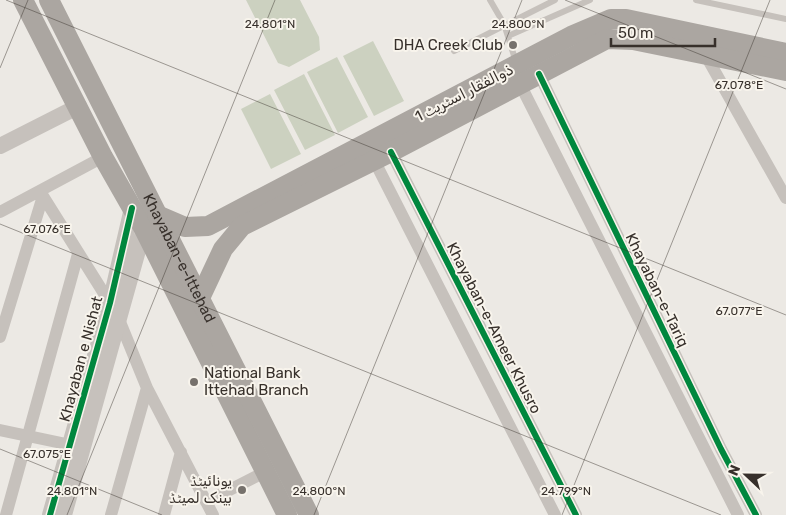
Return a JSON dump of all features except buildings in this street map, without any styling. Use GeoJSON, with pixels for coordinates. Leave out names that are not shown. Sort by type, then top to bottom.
{"type":"FeatureCollection","features":[{"type":"Feature","properties":{"kind":"main road","name":"Khayaban-e-Ittehad"},"geometry":{"type":"LineString","coordinates":[[23,0],[79,106],[103,157],[132,208],[151,222],[200,298],[309,515]]}},
{"type":"Feature","properties":{"kind":"main road","name":"Khayaban-e-Ittehad"},"geometry":{"type":"LineString","coordinates":[[49,0],[286,515]]}},
{"type":"Feature","properties":{"kind":"main road","name":"ذوالفقار اسٹریٹ 1"},"geometry":{"type":"LineString","coordinates":[[200,298],[217,260],[238,230],[315,179],[382,156],[519,75],[571,36],[612,19],[626,19],[786,53]]}},
{"type":"Feature","properties":{"kind":"main road","name":"ذوالفقار اسٹریٹ 1"},"geometry":{"type":"LineString","coordinates":[[151,222],[185,227],[202,227],[315,179],[519,75],[539,74],[607,39],[633,40],[786,71]]}},
{"type":"Feature","properties":{"kind":"street"},"geometry":{"type":"LineString","coordinates":[[705,54],[785,196]]}},
{"type":"Feature","properties":{"kind":"street","name":"Khayaban-e-Tariq"},"geometry":{"type":"LineString","coordinates":[[539,74],[721,449],[756,515]]}},
{"type":"Feature","properties":{"kind":"street","name":"Khayaban-e-Tariq"},"geometry":{"type":"LineString","coordinates":[[519,75],[707,457],[738,515]]}},
{"type":"Feature","properties":{"kind":"street"},"geometry":{"type":"LineString","coordinates":[[0,146],[79,106]]}},
{"type":"Feature","properties":{"kind":"street","name":"Khayaban-e-Ameer Khusro"},"geometry":{"type":"LineString","coordinates":[[382,156],[576,515]]}},
{"type":"Feature","properties":{"kind":"street","name":"Khayaban-e-Ameer Khusro"},"geometry":{"type":"LineString","coordinates":[[382,156],[555,515]]}},
{"type":"Feature","properties":{"kind":"street"},"geometry":{"type":"LineString","coordinates":[[0,212],[41,192],[103,157]]}},
{"type":"Feature","properties":{"kind":"street"},"geometry":{"type":"LineString","coordinates":[[41,192],[110,303]]}},
{"type":"Feature","properties":{"kind":"street"},"geometry":{"type":"LineString","coordinates":[[0,334],[41,192]]}},
{"type":"Feature","properties":{"kind":"street","name":"Khayaban e Nishat"},"geometry":{"type":"LineString","coordinates":[[50,515],[110,303],[132,208]]}},
{"type":"Feature","properties":{"kind":"street","name":"Khayaban e Nishat"},"geometry":{"type":"LineString","coordinates":[[64,515],[118,318],[151,222]]}},
{"type":"Feature","properties":{"kind":"street"},"geometry":{"type":"LineString","coordinates":[[6,515],[78,254]]}},
{"type":"Feature","properties":{"kind":"street"},"geometry":{"type":"LineString","coordinates":[[118,318],[147,388],[213,515]]}},
{"type":"Feature","properties":{"kind":"street"},"geometry":{"type":"LineString","coordinates":[[111,515],[147,388]]}},
{"type":"Feature","properties":{"kind":"street"},"geometry":{"type":"LineString","coordinates":[[0,430],[70,445]]}},
{"type":"Feature","properties":{"kind":"street"},"geometry":{"type":"LineString","coordinates":[[707,457],[716,457],[721,449]]}},
{"type":"Feature","properties":{"kind":"street"},"geometry":{"type":"LineString","coordinates":[[164,515],[181,452]]}},
{"type":"Feature","properties":{"kind":"street"},"geometry":{"type":"LineString","coordinates":[[530,466],[546,457]]}},
{"type":"Feature","properties":{"kind":"street"},"geometry":{"type":"LineString","coordinates":[[206,502],[265,472]]}},
{"type":"Feature","properties":{"kind":"street"},"geometry":{"type":"LineString","coordinates":[[722,486],[725,476],[730,474],[735,476]]}},
{"type":"Feature","properties":{"kind":"lane"},"geometry":{"type":"LineString","coordinates":[[490,0],[504,24],[519,75]]}},
{"type":"Feature","properties":{"kind":"lane"},"geometry":{"type":"LineString","coordinates":[[454,51],[504,24],[555,0]]}},
{"type":"Feature","properties":{"kind":"lane"},"geometry":{"type":"LineString","coordinates":[[508,36],[590,0]]}},
{"type":"Feature","properties":{"kind":"lane"},"geometry":{"type":"LineString","coordinates":[[696,0],[786,19]]}},
{"type":"Feature","properties":{"kind":"green space"},"geometry":{"type":"Polygon","coordinates":[[[246,0],[300,0],[319,37],[320,50],[289,67],[278,63],[246,0]]]}},
{"type":"Feature","properties":{"kind":"green space"},"geometry":{"type":"Polygon","coordinates":[[[373,41],[404,101],[374,116],[343,56],[373,41]]]}},
{"type":"Feature","properties":{"kind":"green space"},"geometry":{"type":"Polygon","coordinates":[[[337,57],[368,117],[338,133],[307,72],[337,57]]]}},
{"type":"Feature","properties":{"kind":"green space"},"geometry":{"type":"Polygon","coordinates":[[[304,74],[335,135],[305,150],[274,90],[304,74]]]}},
{"type":"Feature","properties":{"kind":"green space"},"geometry":{"type":"Polygon","coordinates":[[[270,94],[301,154],[271,169],[241,109],[270,94]]]}},
{"type":"Feature","properties":{"kind":"cycle path"},"geometry":{"type":"LineString","coordinates":[[539,74],[721,449],[756,515]]}},
{"type":"Feature","properties":{"kind":"cycle path"},"geometry":{"type":"LineString","coordinates":[[391,152],[576,515]]}},
{"type":"Feature","properties":{"kind":"cycle path"},"geometry":{"type":"LineString","coordinates":[[50,515],[110,303],[132,208]]}},
{"type":"Feature","properties":{"kind":"place","name":"DHA Creek Club"},"geometry":{"type":"Point","coordinates":[513,45]}},
{"type":"Feature","properties":{"kind":"place","name":"National Bank Ittehad Branch"},"geometry":{"type":"Point","coordinates":[194,382]}},
{"type":"Feature","properties":{"kind":"place","name":"یونائیٹڈ بینک لمیٹڈ"},"geometry":{"type":"Point","coordinates":[242,490]}}]}
